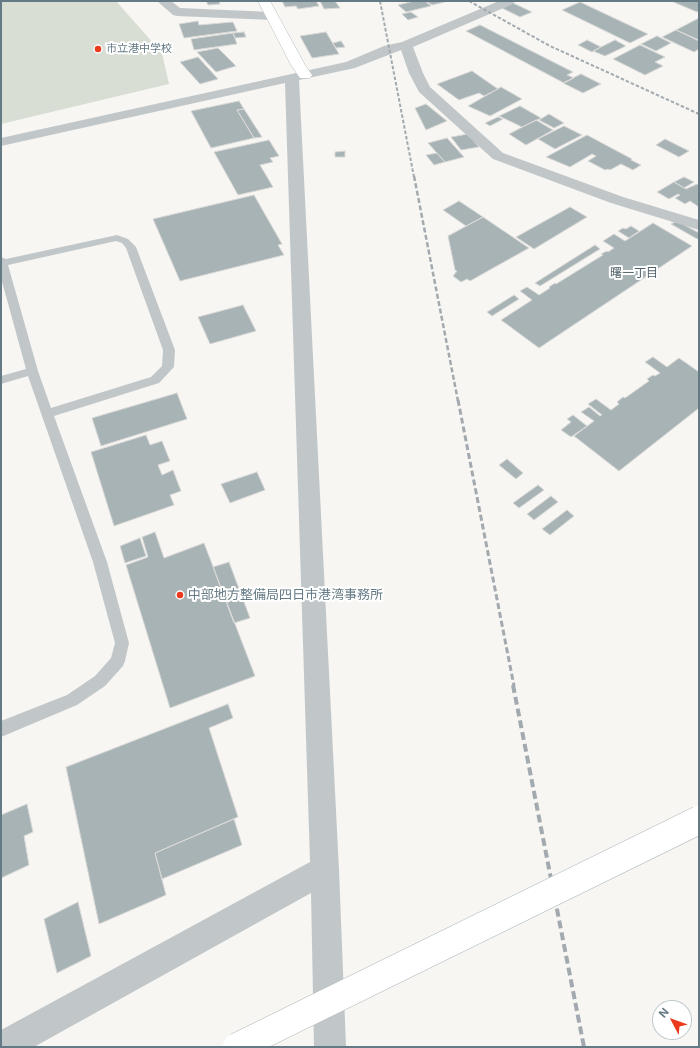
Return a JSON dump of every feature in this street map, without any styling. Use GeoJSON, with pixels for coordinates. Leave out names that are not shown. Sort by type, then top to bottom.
{"type":"FeatureCollection","features":[{"type":"Feature","properties":{"kind":"street"},"geometry":{"type":"LineString","coordinates":[[163,1],[177,12],[272,16]]}},
{"type":"Feature","properties":{"kind":"street"},"geometry":{"type":"LineString","coordinates":[[264,1],[298,65],[330,1047]]}},
{"type":"Feature","properties":{"kind":"street"},"geometry":{"type":"LineString","coordinates":[[1,142],[350,65],[406,45],[509,1]]}},
{"type":"Feature","properties":{"kind":"street"},"geometry":{"type":"LineString","coordinates":[[406,45],[416,74],[424,89],[498,156],[617,200],[699,225]]}},
{"type":"Feature","properties":{"kind":"street"},"geometry":{"type":"LineString","coordinates":[[237,1047],[699,820]]}},
{"type":"Feature","properties":{"kind":"street"},"geometry":{"type":"LineString","coordinates":[[2,1047],[325,870]]}},
{"type":"Feature","properties":{"kind":"lane"},"geometry":{"type":"LineString","coordinates":[[1,728],[72,700],[100,681],[118,661],[122,643],[100,562],[48,412],[32,371],[2,261],[117,238],[125,241],[131,246],[170,350],[168,367],[155,380],[48,412]]}},
{"type":"Feature","properties":{"kind":"lane"},"geometry":{"type":"LineString","coordinates":[[1,380],[32,371]]}},
{"type":"Feature","properties":{"kind":"shaded area","name":"市立港中学校"},"geometry":{"type":"Polygon","coordinates":[[[1,1],[116,1],[162,53],[169,84],[1,124],[1,1]]]}},
{"type":"Feature","properties":{"kind":"building"},"geometry":{"type":"Polygon","coordinates":[[[206,1],[219,1],[220,4],[208,5],[206,1]]]}},
{"type":"Feature","properties":{"kind":"building"},"geometry":{"type":"Polygon","coordinates":[[[282,1],[316,1],[319,6],[298,9],[296,6],[285,7],[282,1]]]}},
{"type":"Feature","properties":{"kind":"building"},"geometry":{"type":"Polygon","coordinates":[[[320,1],[335,1],[340,8],[324,9],[320,1]]]}},
{"type":"Feature","properties":{"kind":"building"},"geometry":{"type":"Polygon","coordinates":[[[414,1],[425,1],[431,6],[406,12],[398,5],[414,1]]]}},
{"type":"Feature","properties":{"kind":"building"},"geometry":{"type":"Polygon","coordinates":[[[426,1],[443,1],[445,2],[432,5],[426,1]]]}},
{"type":"Feature","properties":{"kind":"building"},"geometry":{"type":"Polygon","coordinates":[[[671,1],[699,1],[699,11],[697,12],[671,1]]]}},
{"type":"Feature","properties":{"kind":"building"},"geometry":{"type":"Polygon","coordinates":[[[580,2],[648,34],[630,43],[562,10],[580,2]]]}},
{"type":"Feature","properties":{"kind":"building"},"geometry":{"type":"Polygon","coordinates":[[[513,3],[532,12],[520,17],[502,8],[513,3]]]}},
{"type":"Feature","properties":{"kind":"building"},"geometry":{"type":"Polygon","coordinates":[[[411,12],[418,17],[408,20],[402,14],[411,12]]]}},
{"type":"Feature","properties":{"kind":"building"},"geometry":{"type":"Polygon","coordinates":[[[699,18],[699,40],[676,30],[699,18]]]}},
{"type":"Feature","properties":{"kind":"building"},"geometry":{"type":"Polygon","coordinates":[[[198,21],[199,25],[233,22],[237,31],[184,38],[179,24],[198,21]]]}},
{"type":"Feature","properties":{"kind":"building"},"geometry":{"type":"Polygon","coordinates":[[[480,25],[573,72],[567,75],[574,78],[564,83],[466,31],[480,25]]]}},
{"type":"Feature","properties":{"kind":"building"},"geometry":{"type":"Polygon","coordinates":[[[676,30],[699,41],[699,49],[694,52],[662,37],[676,30]]]}},
{"type":"Feature","properties":{"kind":"building"},"geometry":{"type":"Polygon","coordinates":[[[244,32],[246,37],[235,38],[233,33],[244,32]]]}},
{"type":"Feature","properties":{"kind":"building"},"geometry":{"type":"Polygon","coordinates":[[[326,32],[339,54],[312,58],[300,36],[326,32]]]}},
{"type":"Feature","properties":{"kind":"building"},"geometry":{"type":"Polygon","coordinates":[[[233,33],[237,44],[194,50],[191,39],[233,33]]]}},
{"type":"Feature","properties":{"kind":"building"},"geometry":{"type":"Polygon","coordinates":[[[657,36],[671,43],[656,51],[641,44],[657,36]]]}},
{"type":"Feature","properties":{"kind":"building"},"geometry":{"type":"Polygon","coordinates":[[[587,40],[601,47],[592,52],[578,45],[587,40]]]}},
{"type":"Feature","properties":{"kind":"building"},"geometry":{"type":"Polygon","coordinates":[[[615,40],[626,46],[605,56],[593,51],[615,40]]]}},
{"type":"Feature","properties":{"kind":"building"},"geometry":{"type":"Polygon","coordinates":[[[341,41],[345,47],[336,48],[333,43],[341,41]]]}},
{"type":"Feature","properties":{"kind":"building"},"geometry":{"type":"Polygon","coordinates":[[[640,45],[665,57],[655,62],[663,66],[645,75],[613,59],[640,45]]]}},
{"type":"Feature","properties":{"kind":"building"},"geometry":{"type":"Polygon","coordinates":[[[218,48],[236,66],[216,72],[197,52],[218,48]]]}},
{"type":"Feature","properties":{"kind":"building"},"geometry":{"type":"Polygon","coordinates":[[[198,57],[218,79],[200,84],[180,62],[198,57]]]}},
{"type":"Feature","properties":{"kind":"building"},"geometry":{"type":"Polygon","coordinates":[[[472,71],[498,89],[484,96],[479,93],[459,100],[437,84],[472,71]]]}},
{"type":"Feature","properties":{"kind":"building"},"geometry":{"type":"Polygon","coordinates":[[[581,74],[601,84],[583,93],[563,83],[581,74]]]}},
{"type":"Feature","properties":{"kind":"building"},"geometry":{"type":"Polygon","coordinates":[[[501,87],[522,99],[490,116],[468,106],[501,87]]]}},
{"type":"Feature","properties":{"kind":"building"},"geometry":{"type":"Polygon","coordinates":[[[239,101],[244,109],[237,110],[254,138],[211,148],[191,111],[239,101]]]}},
{"type":"Feature","properties":{"kind":"building"},"geometry":{"type":"Polygon","coordinates":[[[426,104],[447,121],[426,130],[415,108],[426,104]]]}},
{"type":"Feature","properties":{"kind":"building"},"geometry":{"type":"Polygon","coordinates":[[[520,106],[541,118],[522,127],[499,116],[520,106]]]}},
{"type":"Feature","properties":{"kind":"building"},"geometry":{"type":"Polygon","coordinates":[[[244,109],[262,137],[254,138],[237,110],[244,109]]]}},
{"type":"Feature","properties":{"kind":"building"},"geometry":{"type":"Polygon","coordinates":[[[549,114],[564,123],[554,128],[539,120],[549,114]]]}},
{"type":"Feature","properties":{"kind":"building"},"geometry":{"type":"Polygon","coordinates":[[[498,117],[503,119],[490,126],[485,123],[498,117]]]}},
{"type":"Feature","properties":{"kind":"building"},"geometry":{"type":"Polygon","coordinates":[[[536,120],[553,130],[526,145],[509,134],[536,120]]]}},
{"type":"Feature","properties":{"kind":"building"},"geometry":{"type":"Polygon","coordinates":[[[564,126],[582,135],[555,149],[538,139],[564,126]]]}},
{"type":"Feature","properties":{"kind":"building"},"geometry":{"type":"Polygon","coordinates":[[[468,134],[479,147],[461,150],[451,137],[468,134]]]}},
{"type":"Feature","properties":{"kind":"building"},"geometry":{"type":"Polygon","coordinates":[[[587,135],[641,165],[633,170],[621,164],[610,170],[605,170],[588,161],[596,156],[592,154],[570,167],[546,157],[587,135]]]}},
{"type":"Feature","properties":{"kind":"building"},"geometry":{"type":"Polygon","coordinates":[[[447,138],[464,157],[445,162],[428,143],[447,138]]]}},
{"type":"Feature","properties":{"kind":"building"},"geometry":{"type":"Polygon","coordinates":[[[665,139],[689,151],[679,157],[656,145],[665,139]]]}},
{"type":"Feature","properties":{"kind":"building"},"geometry":{"type":"Polygon","coordinates":[[[269,140],[279,156],[270,158],[273,162],[260,165],[273,187],[238,195],[214,152],[269,140]]]}},
{"type":"Feature","properties":{"kind":"building"},"geometry":{"type":"Polygon","coordinates":[[[345,151],[345,157],[335,157],[335,152],[345,151]]]}},
{"type":"Feature","properties":{"kind":"building"},"geometry":{"type":"Polygon","coordinates":[[[437,153],[445,162],[434,165],[426,155],[437,153]]]}},
{"type":"Feature","properties":{"kind":"building"},"geometry":{"type":"Polygon","coordinates":[[[684,177],[694,182],[684,188],[674,182],[684,177]]]}},
{"type":"Feature","properties":{"kind":"building"},"geometry":{"type":"Polygon","coordinates":[[[674,182],[686,189],[697,184],[699,185],[699,207],[690,201],[685,204],[675,198],[680,195],[678,194],[669,199],[657,192],[674,182]]]}},
{"type":"Feature","properties":{"kind":"building"},"geometry":{"type":"Polygon","coordinates":[[[254,195],[282,244],[278,245],[284,255],[180,281],[153,219],[254,195]]]}},
{"type":"Feature","properties":{"kind":"building"},"geometry":{"type":"Polygon","coordinates":[[[459,201],[483,217],[466,226],[443,210],[459,201]]]}},
{"type":"Feature","properties":{"kind":"building"},"geometry":{"type":"Polygon","coordinates":[[[570,207],[587,217],[534,249],[516,237],[570,207]]]}},
{"type":"Feature","properties":{"kind":"building"},"geometry":{"type":"Polygon","coordinates":[[[483,217],[529,248],[470,281],[467,279],[461,282],[453,276],[457,271],[455,270],[448,236],[483,217]]]}},
{"type":"Feature","properties":{"kind":"building"},"geometry":{"type":"Polygon","coordinates":[[[677,221],[699,233],[699,238],[697,239],[671,224],[677,221]]]}},
{"type":"Feature","properties":{"kind":"building"},"geometry":{"type":"Polygon","coordinates":[[[653,223],[692,246],[539,348],[501,320],[532,300],[520,291],[527,287],[539,295],[555,283],[556,284],[603,255],[601,254],[614,248],[603,241],[614,234],[625,241],[653,223]]]}},
{"type":"Feature","properties":{"kind":"building"},"geometry":{"type":"Polygon","coordinates":[[[631,226],[639,231],[629,238],[618,231],[623,228],[626,229],[631,226]]]}},
{"type":"Feature","properties":{"kind":"building"},"geometry":{"type":"Polygon","coordinates":[[[595,245],[600,249],[540,286],[535,283],[595,245]]]}},
{"type":"Feature","properties":{"kind":"building"},"geometry":{"type":"Polygon","coordinates":[[[514,295],[519,299],[492,316],[487,312],[514,295]]]}},
{"type":"Feature","properties":{"kind":"building"},"geometry":{"type":"Polygon","coordinates":[[[243,305],[256,331],[210,344],[198,317],[243,305]]]}},
{"type":"Feature","properties":{"kind":"building"},"geometry":{"type":"Polygon","coordinates":[[[653,357],[667,367],[679,358],[699,372],[699,408],[619,471],[574,436],[594,421],[581,412],[589,407],[600,416],[602,415],[588,404],[596,399],[611,410],[619,404],[617,402],[623,397],[625,398],[649,381],[647,379],[653,375],[655,376],[660,373],[645,362],[653,357]]]}},
{"type":"Feature","properties":{"kind":"building"},"geometry":{"type":"Polygon","coordinates":[[[177,393],[187,419],[101,446],[92,418],[177,393]]]}},
{"type":"Feature","properties":{"kind":"building"},"geometry":{"type":"Polygon","coordinates":[[[573,415],[587,426],[571,437],[561,430],[571,422],[567,419],[573,415]]]}},
{"type":"Feature","properties":{"kind":"building"},"geometry":{"type":"Polygon","coordinates":[[[146,435],[150,445],[162,441],[170,461],[158,465],[162,475],[173,470],[181,491],[170,495],[174,505],[114,526],[91,452],[146,435]]]}},
{"type":"Feature","properties":{"kind":"building"},"geometry":{"type":"Polygon","coordinates":[[[507,459],[523,473],[516,479],[499,465],[507,459]]]}},
{"type":"Feature","properties":{"kind":"building"},"geometry":{"type":"Polygon","coordinates":[[[257,472],[265,490],[230,503],[221,484],[257,472]]]}},
{"type":"Feature","properties":{"kind":"building"},"geometry":{"type":"Polygon","coordinates":[[[538,485],[544,490],[519,508],[513,503],[538,485]]]}},
{"type":"Feature","properties":{"kind":"building"},"geometry":{"type":"Polygon","coordinates":[[[551,496],[558,502],[534,520],[527,514],[551,496]]]}},
{"type":"Feature","properties":{"kind":"building"},"geometry":{"type":"Polygon","coordinates":[[[567,510],[574,516],[550,535],[542,529],[567,510]]]}},
{"type":"Feature","properties":{"kind":"building","name":"中部地方整備局四日市港湾事務所"},"geometry":{"type":"Polygon","coordinates":[[[155,532],[164,558],[204,543],[255,676],[170,708],[126,565],[148,557],[142,537],[155,532]]]}},
{"type":"Feature","properties":{"kind":"building"},"geometry":{"type":"Polygon","coordinates":[[[140,538],[146,556],[125,563],[120,546],[140,538]]]}},
{"type":"Feature","properties":{"kind":"building"},"geometry":{"type":"Polygon","coordinates":[[[229,562],[250,618],[234,623],[213,567],[229,562]]]}},
{"type":"Feature","properties":{"kind":"building"},"geometry":{"type":"Polygon","coordinates":[[[228,704],[233,718],[209,728],[238,817],[155,853],[166,895],[99,924],[66,767],[228,704]]]}},
{"type":"Feature","properties":{"kind":"building"},"geometry":{"type":"Polygon","coordinates":[[[27,804],[33,832],[24,836],[29,865],[1,878],[1,815],[27,804]]]}},
{"type":"Feature","properties":{"kind":"building"},"geometry":{"type":"Polygon","coordinates":[[[234,819],[242,845],[162,879],[155,853],[234,819]]]}},
{"type":"Feature","properties":{"kind":"building"},"geometry":{"type":"Polygon","coordinates":[[[78,902],[91,956],[57,973],[44,919],[78,902]]]}},
{"type":"Feature","properties":{"kind":"railway"},"geometry":{"type":"LineString","coordinates":[[380,1],[414,177]]}},
{"type":"Feature","properties":{"kind":"railway"},"geometry":{"type":"LineString","coordinates":[[469,1],[550,46],[699,114]]}},
{"type":"Feature","properties":{"kind":"railway"},"geometry":{"type":"LineString","coordinates":[[414,176],[458,401]]}},
{"type":"Feature","properties":{"kind":"railway"},"geometry":{"type":"LineString","coordinates":[[458,400],[514,686]]}},
{"type":"Feature","properties":{"kind":"railway"},"geometry":{"type":"LineString","coordinates":[[513,685],[584,1047]]}},
{"type":"Feature","properties":{"kind":"place","name":"市立港中学校"},"geometry":{"type":"Point","coordinates":[98,49]}},
{"type":"Feature","properties":{"kind":"place","name":"中部地方整備局四日市港湾事務所"},"geometry":{"type":"Point","coordinates":[180,595]}},
{"type":"Feature","properties":{"kind":"district","name":"曙一丁目"},"geometry":{"type":"Point","coordinates":[634,273]}}]}
